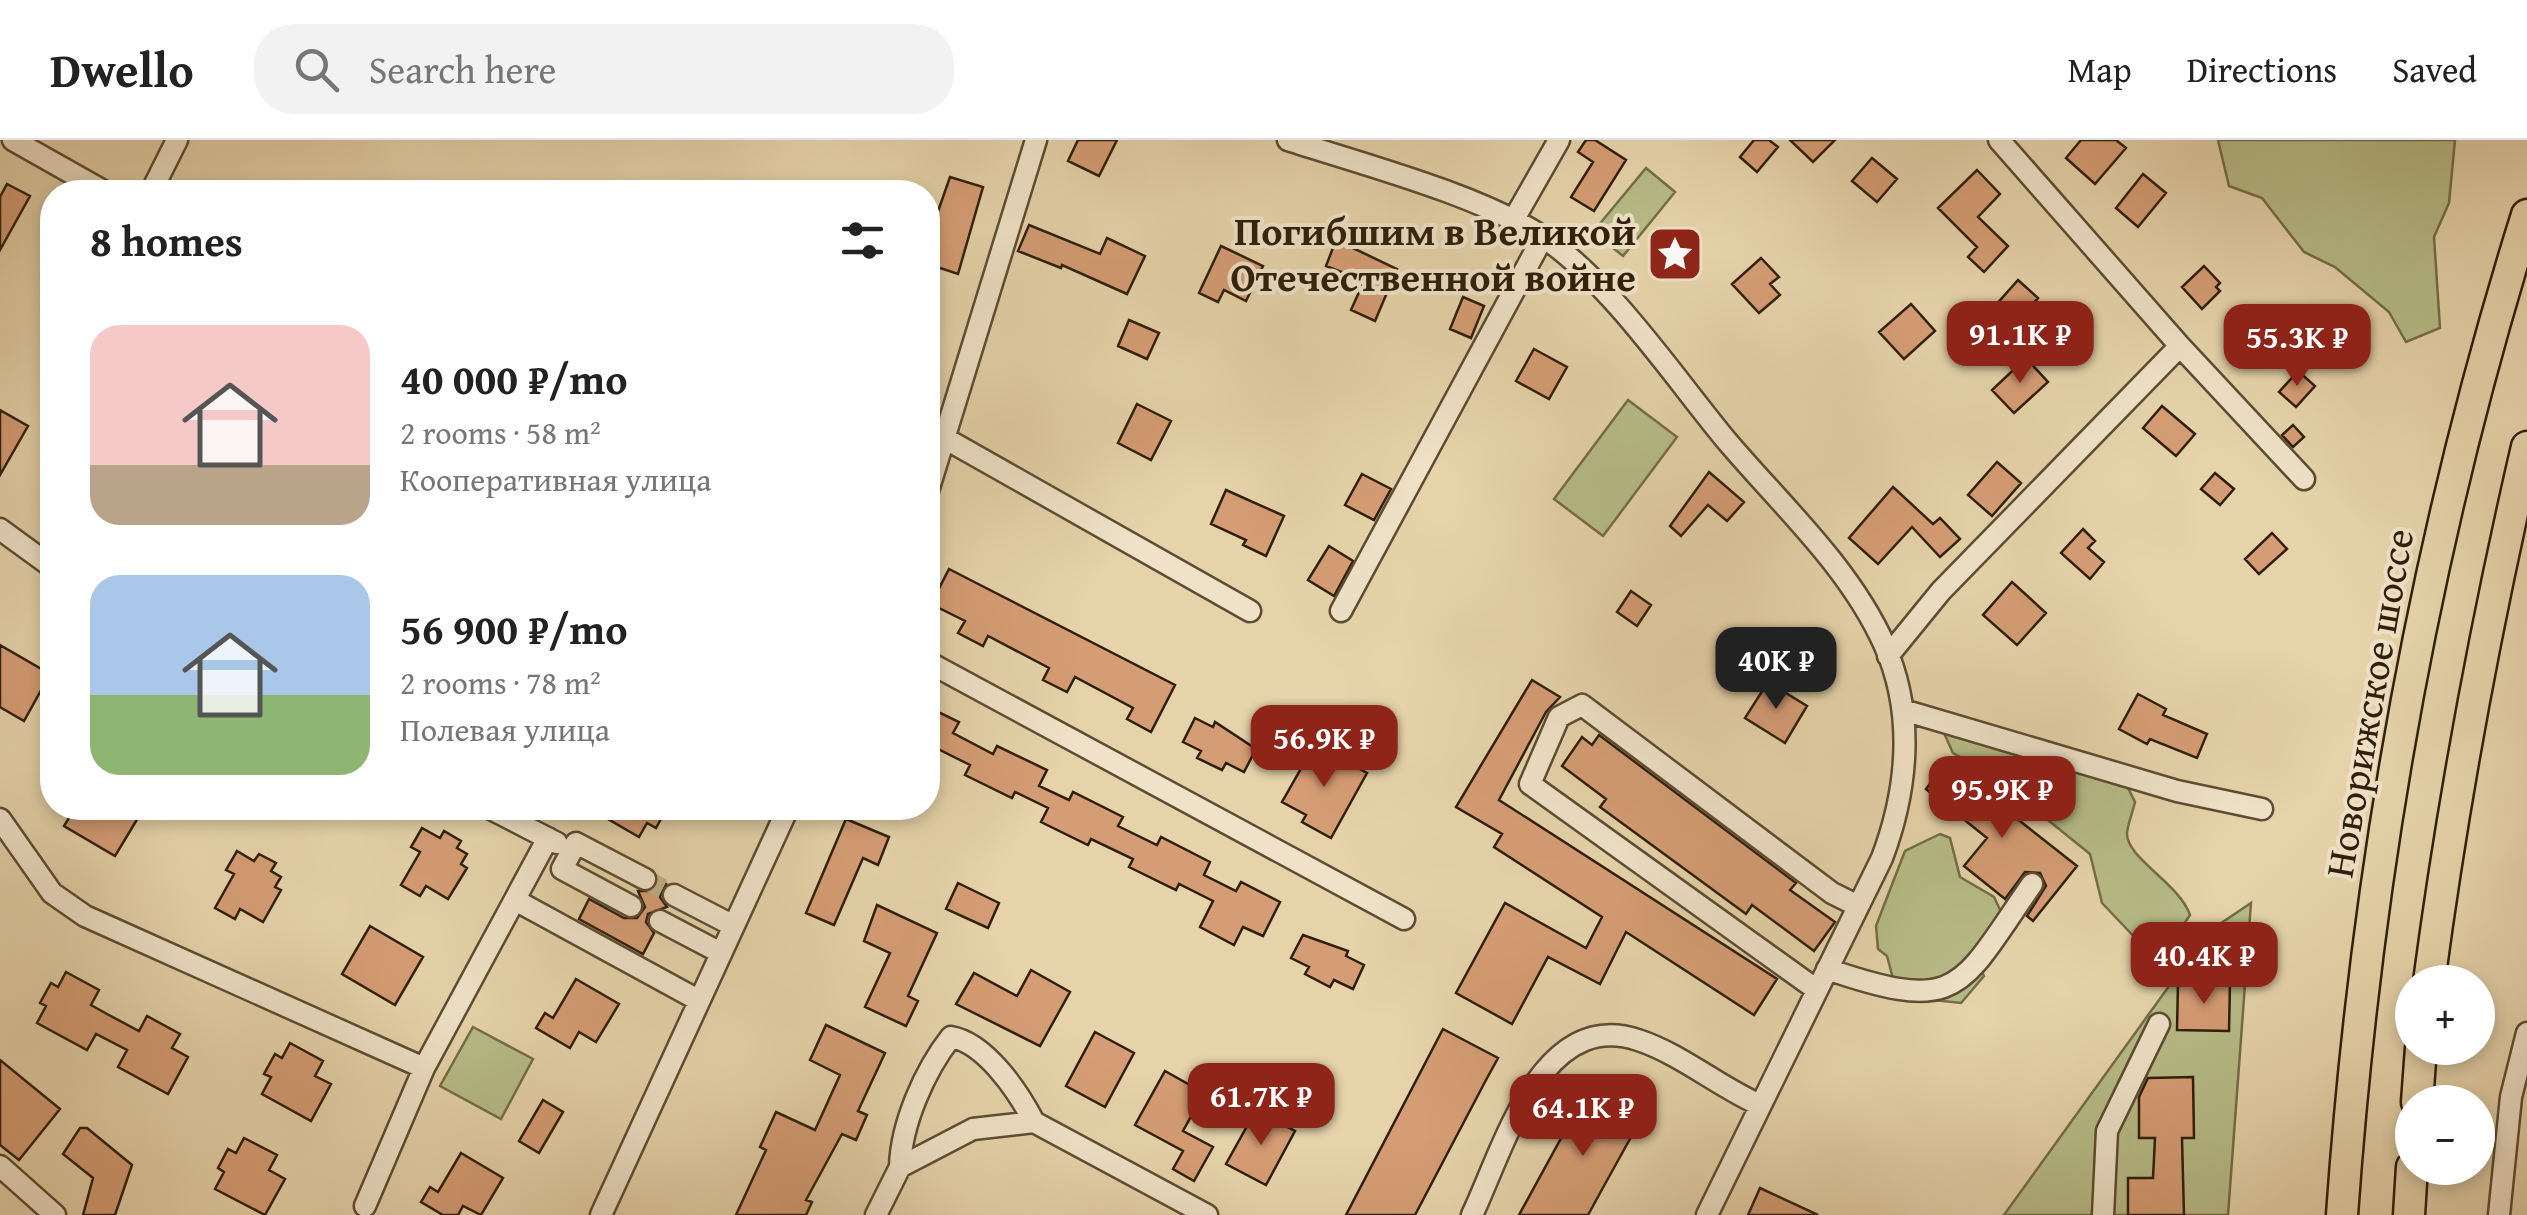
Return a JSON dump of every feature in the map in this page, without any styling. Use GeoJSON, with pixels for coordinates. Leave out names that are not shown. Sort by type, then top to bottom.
{"type":"FeatureCollection","features":[{"type":"Feature","properties":{"kind":"highway","name":"Новорижское шоссе"},"geometry":{"type":"LineString","coordinates":[[2342,1215],[2354,1040],[2382,835],[2438,540],[2478,372],[2527,215]]}},
{"type":"Feature","properties":{"kind":"highway"},"geometry":{"type":"LineString","coordinates":[[2432,965],[2459,782],[2527,447]]}},
{"type":"Feature","properties":{"kind":"highway"},"geometry":{"type":"LineString","coordinates":[[2409,1215],[2411,1185]]}},
{"type":"Feature","properties":{"kind":"street"},"geometry":{"type":"LineString","coordinates":[[13,140],[84,180]]}},
{"type":"Feature","properties":{"kind":"street"},"geometry":{"type":"LineString","coordinates":[[157,180],[178,140]]}},
{"type":"Feature","properties":{"kind":"street"},"geometry":{"type":"LineString","coordinates":[[940,456],[1036,140]]}},
{"type":"Feature","properties":{"kind":"street"},"geometry":{"type":"LineString","coordinates":[[1288,140],[1514,219],[1570,260],[1646,342],[1839,572],[1863,606],[1888,656],[1904,710],[1904,780],[1898,817],[1707,1215]]}},
{"type":"Feature","properties":{"kind":"street"},"geometry":{"type":"LineString","coordinates":[[1514,219],[1559,140]]}},
{"type":"Feature","properties":{"kind":"street"},"geometry":{"type":"LineString","coordinates":[[1999,140],[2180,346],[2304,479]]}},
{"type":"Feature","properties":{"kind":"street"},"geometry":{"type":"LineString","coordinates":[[1341,610],[1542,237]]}},
{"type":"Feature","properties":{"kind":"street"},"geometry":{"type":"LineString","coordinates":[[1888,656],[1941,591],[2180,346]]}},
{"type":"Feature","properties":{"kind":"street"},"geometry":{"type":"LineString","coordinates":[[946,439],[1250,610]]}},
{"type":"Feature","properties":{"kind":"street"},"geometry":{"type":"LineString","coordinates":[[0,529],[40,558]]}},
{"type":"Feature","properties":{"kind":"street"},"geometry":{"type":"LineString","coordinates":[[940,668],[1404,919]]}},
{"type":"Feature","properties":{"kind":"street"},"geometry":{"type":"LineString","coordinates":[[1817,990],[1530,784],[1560,717],[1582,706],[1832,893],[1858,906]]}},
{"type":"Feature","properties":{"kind":"street"},"geometry":{"type":"LineString","coordinates":[[1904,710],[2177,791],[2262,809]]}},
{"type":"Feature","properties":{"kind":"street"},"geometry":{"type":"LineString","coordinates":[[0,819],[52,892],[85,916],[424,1068]]}},
{"type":"Feature","properties":{"kind":"street"},"geometry":{"type":"LineString","coordinates":[[513,820],[570,854],[631,906]]}},
{"type":"Feature","properties":{"kind":"street"},"geometry":{"type":"LineString","coordinates":[[601,1215],[782,820]]}},
{"type":"Feature","properties":{"kind":"street"},"geometry":{"type":"LineString","coordinates":[[365,1206],[424,1068],[548,838]]}},
{"type":"Feature","properties":{"kind":"street"},"geometry":{"type":"LineString","coordinates":[[570,854],[644,879]]}},
{"type":"Feature","properties":{"kind":"street"},"geometry":{"type":"LineString","coordinates":[[1827,969],[1906,992],[1952,985],[1968,975],[2032,884]]}},
{"type":"Feature","properties":{"kind":"street"},"geometry":{"type":"LineString","coordinates":[[674,894],[732,925]]}},
{"type":"Feature","properties":{"kind":"street"},"geometry":{"type":"LineString","coordinates":[[515,900],[698,1000]]}},
{"type":"Feature","properties":{"kind":"street"},"geometry":{"type":"LineString","coordinates":[[660,921],[719,952]]}},
{"type":"Feature","properties":{"kind":"street"},"geometry":{"type":"LineString","coordinates":[[2104,1215],[2107,1132],[2159,1024]]}},
{"type":"Feature","properties":{"kind":"street"},"geometry":{"type":"LineString","coordinates":[[1472,1215],[1538,1075],[1578,1039],[1604,1034],[1639,1040],[1760,1105]]}},
{"type":"Feature","properties":{"kind":"street"},"geometry":{"type":"LineString","coordinates":[[2500,1215],[2511,1097],[2527,1034]]}},
{"type":"Feature","properties":{"kind":"street"},"geometry":{"type":"LineString","coordinates":[[876,1215],[900,1166],[900,1142],[938,1054],[952,1038],[965,1040],[981,1054],[1021,1098],[1034,1122],[1207,1215]]}},
{"type":"Feature","properties":{"kind":"street"},"geometry":{"type":"LineString","coordinates":[[900,1166],[973,1128],[1034,1122]]}},
{"type":"Feature","properties":{"kind":"street"},"geometry":{"type":"LineString","coordinates":[[0,1166],[55,1215]]}},
{"type":"Feature","properties":{"kind":"green space"},"geometry":{"type":"Polygon","coordinates":[[[2218,140],[2455,140],[2449,203],[2434,237],[2440,328],[2406,342],[2389,312],[2335,267],[2304,252],[2262,198],[2229,186],[2218,140]]]}},
{"type":"Feature","properties":{"kind":"green space"},"geometry":{"type":"Polygon","coordinates":[[[1646,168],[1675,192],[1623,256],[1593,232],[1646,168]]]}},
{"type":"Feature","properties":{"kind":"green space"},"geometry":{"type":"Polygon","coordinates":[[[1628,400],[1677,437],[1603,536],[1554,499],[1628,400]]]}},
{"type":"Feature","properties":{"kind":"green space"},"geometry":{"type":"Polygon","coordinates":[[[1951,726],[2125,782],[2135,802],[2127,833],[2129,842],[2176,893],[2190,915],[2165,952],[2141,944],[2102,903],[2090,854],[1991,774],[1953,753],[1944,733],[1951,726]]]}},
{"type":"Feature","properties":{"kind":"green space"},"geometry":{"type":"Polygon","coordinates":[[[1940,834],[1950,838],[1960,877],[1994,897],[2002,914],[1979,966],[1984,976],[1961,1003],[1924,999],[1895,986],[1887,956],[1878,949],[1876,926],[1905,851],[1940,834]]]}},
{"type":"Feature","properties":{"kind":"green space"},"geometry":{"type":"Polygon","coordinates":[[[2251,903],[2228,1215],[2004,1215],[2208,932],[2251,903]]]}},
{"type":"Feature","properties":{"kind":"green space"},"geometry":{"type":"Polygon","coordinates":[[[473,1027],[533,1059],[501,1119],[440,1086],[473,1027]]]}},
{"type":"Feature","properties":{"kind":"building"},"geometry":{"type":"Polygon","coordinates":[[[1078,140],[1117,140],[1099,176],[1068,161],[1078,140]]]}},
{"type":"Feature","properties":{"kind":"building"},"geometry":{"type":"Polygon","coordinates":[[[1586,140],[1595,140],[1626,160],[1594,211],[1571,197],[1593,162],[1578,152],[1586,140]]]}},
{"type":"Feature","properties":{"kind":"building"},"geometry":{"type":"Polygon","coordinates":[[[1754,140],[1769,140],[1778,147],[1757,172],[1740,157],[1754,140]]]}},
{"type":"Feature","properties":{"kind":"building"},"geometry":{"type":"Polygon","coordinates":[[[1790,140],[1835,140],[1813,162],[1790,140]]]}},
{"type":"Feature","properties":{"kind":"building"},"geometry":{"type":"Polygon","coordinates":[[[2081,140],[2116,140],[2126,148],[2095,184],[2066,158],[2081,140]]]}},
{"type":"Feature","properties":{"kind":"building"},"geometry":{"type":"Polygon","coordinates":[[[1872,158],[1897,179],[1877,202],[1852,181],[1872,158]]]}},
{"type":"Feature","properties":{"kind":"building"},"geometry":{"type":"Polygon","coordinates":[[[1977,170],[2000,194],[1978,217],[2008,246],[1984,272],[1968,257],[1977,247],[1938,208],[1977,170]]]}},
{"type":"Feature","properties":{"kind":"building"},"geometry":{"type":"Polygon","coordinates":[[[2143,174],[2166,193],[2138,227],[2116,208],[2143,174]]]}},
{"type":"Feature","properties":{"kind":"building"},"geometry":{"type":"Polygon","coordinates":[[[950,177],[983,187],[958,274],[940,268],[940,206],[950,177]]]}},
{"type":"Feature","properties":{"kind":"building"},"geometry":{"type":"Polygon","coordinates":[[[7,184],[30,196],[0,250],[0,197],[7,184]]]}},
{"type":"Feature","properties":{"kind":"building"},"geometry":{"type":"Polygon","coordinates":[[[1029,225],[1100,254],[1107,238],[1145,256],[1127,294],[1062,265],[1061,268],[1018,251],[1029,225]]]}},
{"type":"Feature","properties":{"kind":"building"},"geometry":{"type":"Polygon","coordinates":[[[1336,240],[1397,269],[1375,321],[1351,310],[1364,281],[1326,266],[1336,240]]]}},
{"type":"Feature","properties":{"kind":"building"},"geometry":{"type":"Polygon","coordinates":[[[1221,246],[1263,266],[1246,301],[1224,290],[1218,302],[1199,293],[1221,246]]]}},
{"type":"Feature","properties":{"kind":"building"},"geometry":{"type":"Polygon","coordinates":[[[1761,258],[1779,277],[1770,284],[1780,295],[1759,313],[1732,284],[1761,258]]]}},
{"type":"Feature","properties":{"kind":"building"},"geometry":{"type":"Polygon","coordinates":[[[2204,266],[2220,283],[2216,287],[2220,291],[2202,309],[2182,287],[2204,266]]]}},
{"type":"Feature","properties":{"kind":"building"},"geometry":{"type":"Polygon","coordinates":[[[2018,280],[2038,298],[2016,324],[1995,306],[2018,280]]]}},
{"type":"Feature","properties":{"kind":"building"},"geometry":{"type":"Polygon","coordinates":[[[1463,297],[1484,306],[1471,338],[1450,329],[1463,297]]]}},
{"type":"Feature","properties":{"kind":"building"},"geometry":{"type":"Polygon","coordinates":[[[1911,304],[1935,331],[1904,359],[1879,332],[1911,304]]]}},
{"type":"Feature","properties":{"kind":"building"},"geometry":{"type":"Polygon","coordinates":[[[2251,311],[2278,337],[2258,358],[2231,332],[2251,311]]]}},
{"type":"Feature","properties":{"kind":"building"},"geometry":{"type":"Polygon","coordinates":[[[1129,320],[1159,333],[1147,359],[1118,346],[1129,320]]]}},
{"type":"Feature","properties":{"kind":"building"},"geometry":{"type":"Polygon","coordinates":[[[1534,349],[1567,367],[1549,399],[1516,381],[1534,349]]]}},
{"type":"Feature","properties":{"kind":"building"},"geometry":{"type":"Polygon","coordinates":[[[2026,358],[2048,382],[2014,413],[1992,390],[2026,358]]]}},
{"type":"Feature","properties":{"kind":"building"},"geometry":{"type":"Polygon","coordinates":[[[2298,371],[2315,386],[2296,407],[2279,392],[2298,371]]]}},
{"type":"Feature","properties":{"kind":"building"},"geometry":{"type":"Polygon","coordinates":[[[1137,404],[1171,421],[1151,460],[1118,443],[1137,404]]]}},
{"type":"Feature","properties":{"kind":"building"},"geometry":{"type":"Polygon","coordinates":[[[2162,406],[2195,434],[2176,456],[2143,428],[2162,406]]]}},
{"type":"Feature","properties":{"kind":"building"},"geometry":{"type":"Polygon","coordinates":[[[0,410],[28,426],[0,475],[0,410]]]}},
{"type":"Feature","properties":{"kind":"building"},"geometry":{"type":"Polygon","coordinates":[[[2293,425],[2304,437],[2293,447],[2282,435],[2293,425]]]}},
{"type":"Feature","properties":{"kind":"building"},"geometry":{"type":"Polygon","coordinates":[[[1997,462],[2021,483],[1992,516],[1968,495],[1997,462]]]}},
{"type":"Feature","properties":{"kind":"building"},"geometry":{"type":"Polygon","coordinates":[[[1709,472],[1744,502],[1727,521],[1708,505],[1681,536],[1670,526],[1709,472]]]}},
{"type":"Feature","properties":{"kind":"building"},"geometry":{"type":"Polygon","coordinates":[[[2215,473],[2234,489],[2220,505],[2201,489],[2215,473]]]}},
{"type":"Feature","properties":{"kind":"building"},"geometry":{"type":"Polygon","coordinates":[[[1362,474],[1391,489],[1374,520],[1345,505],[1362,474]]]}},
{"type":"Feature","properties":{"kind":"building"},"geometry":{"type":"Polygon","coordinates":[[[1893,487],[1933,524],[1940,518],[1960,539],[1940,557],[1912,527],[1878,564],[1849,538],[1893,487]]]}},
{"type":"Feature","properties":{"kind":"building"},"geometry":{"type":"Polygon","coordinates":[[[1226,490],[1284,516],[1266,556],[1243,545],[1246,540],[1211,524],[1226,490]]]}},
{"type":"Feature","properties":{"kind":"building"},"geometry":{"type":"Polygon","coordinates":[[[2083,529],[2095,541],[2088,548],[2104,562],[2090,579],[2061,553],[2083,529]]]}},
{"type":"Feature","properties":{"kind":"building"},"geometry":{"type":"Polygon","coordinates":[[[2272,533],[2287,549],[2259,574],[2245,559],[2272,533]]]}},
{"type":"Feature","properties":{"kind":"building"},"geometry":{"type":"Polygon","coordinates":[[[1329,546],[1353,561],[1334,596],[1308,580],[1329,546]]]}},
{"type":"Feature","properties":{"kind":"building"},"geometry":{"type":"Polygon","coordinates":[[[949,569],[1175,685],[1151,732],[1127,719],[1133,708],[1075,677],[1067,692],[1043,680],[1049,668],[988,636],[983,646],[958,633],[965,621],[940,608],[940,586],[949,569]]]}},
{"type":"Feature","properties":{"kind":"building"},"geometry":{"type":"Polygon","coordinates":[[[2012,582],[2046,613],[2017,645],[1983,615],[2012,582]]]}},
{"type":"Feature","properties":{"kind":"building"},"geometry":{"type":"Polygon","coordinates":[[[1631,591],[1651,605],[1637,626],[1617,612],[1631,591]]]}},
{"type":"Feature","properties":{"kind":"building"},"geometry":{"type":"Polygon","coordinates":[[[0,645],[40,668],[40,692],[24,721],[0,707],[0,645]]]}},
{"type":"Feature","properties":{"kind":"building"},"geometry":{"type":"Polygon","coordinates":[[[1532,680],[1560,697],[1546,712],[1499,800],[1777,979],[1754,1015],[1626,932],[1600,984],[1548,957],[1512,1024],[1456,993],[1505,903],[1586,948],[1602,917],[1494,847],[1502,834],[1456,807],[1532,680]]]}},
{"type":"Feature","properties":{"kind":"building"},"geometry":{"type":"Polygon","coordinates":[[[1768,682],[1807,706],[1785,743],[1745,718],[1768,682]]]}},
{"type":"Feature","properties":{"kind":"building"},"geometry":{"type":"Polygon","coordinates":[[[2138,694],[2166,709],[2163,715],[2207,734],[2197,758],[2150,739],[2147,744],[2119,729],[2138,694]]]}},
{"type":"Feature","properties":{"kind":"building"},"geometry":{"type":"Polygon","coordinates":[[[940,713],[959,722],[953,733],[993,754],[997,746],[1047,770],[1039,786],[1069,800],[1073,792],[1123,817],[1118,826],[1157,845],[1161,837],[1210,862],[1204,875],[1236,891],[1241,882],[1280,902],[1263,936],[1243,927],[1234,945],[1200,927],[1213,901],[1179,884],[1176,890],[1129,867],[1133,859],[1091,839],[1088,845],[1041,822],[1048,808],[1015,792],[1012,798],[965,775],[970,765],[940,750],[940,713]]]}},
{"type":"Feature","properties":{"kind":"building"},"geometry":{"type":"Polygon","coordinates":[[[1195,718],[1213,727],[1215,722],[1256,749],[1244,772],[1226,763],[1222,770],[1197,758],[1201,751],[1183,742],[1195,718]]]}},
{"type":"Feature","properties":{"kind":"building"},"geometry":{"type":"Polygon","coordinates":[[[1599,735],[1796,883],[1790,890],[1835,922],[1814,951],[1752,905],[1746,914],[1600,807],[1606,799],[1562,766],[1582,737],[1592,745],[1599,735]]]}},
{"type":"Feature","properties":{"kind":"building"},"geometry":{"type":"Polygon","coordinates":[[[1315,744],[1367,773],[1331,838],[1302,822],[1306,815],[1282,802],[1315,744]]]}},
{"type":"Feature","properties":{"kind":"building"},"geometry":{"type":"Polygon","coordinates":[[[1946,763],[2077,866],[2033,921],[2027,916],[2046,886],[2040,873],[2025,872],[2005,899],[1964,866],[1987,838],[1926,789],[1946,763]]]}},
{"type":"Feature","properties":{"kind":"building"},"geometry":{"type":"Polygon","coordinates":[[[68,820],[137,820],[115,856],[64,826],[68,820]]]}},
{"type":"Feature","properties":{"kind":"building"},"geometry":{"type":"Polygon","coordinates":[[[610,820],[660,820],[656,828],[647,823],[639,837],[610,820]]]}},
{"type":"Feature","properties":{"kind":"building"},"geometry":{"type":"Polygon","coordinates":[[[846,820],[889,837],[878,865],[863,858],[834,925],[806,913],[846,820]]]}},
{"type":"Feature","properties":{"kind":"building"},"geometry":{"type":"Polygon","coordinates":[[[422,828],[440,838],[444,831],[461,841],[457,848],[467,854],[461,864],[467,868],[448,899],[426,886],[420,896],[401,885],[420,852],[411,847],[422,828]]]}},
{"type":"Feature","properties":{"kind":"building"},"geometry":{"type":"Polygon","coordinates":[[[237,851],[254,861],[259,854],[276,863],[271,871],[281,877],[275,887],[281,890],[263,922],[240,909],[235,919],[215,908],[234,874],[226,870],[237,851]]]}},
{"type":"Feature","properties":{"kind":"building"},"geometry":{"type":"Polygon","coordinates":[[[659,880],[666,884],[660,897],[667,907],[648,914],[646,922],[654,933],[643,954],[579,919],[589,899],[624,918],[637,918],[645,907],[638,891],[652,891],[659,880]]]}},
{"type":"Feature","properties":{"kind":"building"},"geometry":{"type":"Polygon","coordinates":[[[958,883],[999,903],[988,928],[946,909],[958,883]]]}},
{"type":"Feature","properties":{"kind":"building"},"geometry":{"type":"Polygon","coordinates":[[[877,905],[937,933],[908,996],[918,1001],[906,1026],[865,1007],[890,953],[864,941],[877,905]]]}},
{"type":"Feature","properties":{"kind":"building"},"geometry":{"type":"Polygon","coordinates":[[[370,926],[423,957],[395,1005],[342,974],[370,926]]]}},
{"type":"Feature","properties":{"kind":"building"},"geometry":{"type":"Polygon","coordinates":[[[1303,935],[1348,951],[1346,956],[1364,965],[1353,989],[1334,980],[1330,987],[1305,974],[1309,967],[1291,958],[1303,935]]]}},
{"type":"Feature","properties":{"kind":"building"},"geometry":{"type":"Polygon","coordinates":[[[1031,970],[1070,992],[1040,1046],[956,1004],[974,973],[1017,996],[1031,970]]]}},
{"type":"Feature","properties":{"kind":"building"},"geometry":{"type":"Polygon","coordinates":[[[66,972],[99,990],[91,1005],[107,1014],[139,1031],[147,1016],[180,1034],[172,1048],[188,1057],[168,1094],[118,1067],[127,1050],[96,1034],[87,1050],[37,1023],[46,1006],[40,1003],[51,983],[58,987],[66,972]]]}},
{"type":"Feature","properties":{"kind":"building"},"geometry":{"type":"Polygon","coordinates":[[[576,979],[619,1004],[596,1042],[579,1032],[570,1048],[536,1028],[545,1013],[553,1018],[576,979]]]}},
{"type":"Feature","properties":{"kind":"building"},"geometry":{"type":"Polygon","coordinates":[[[2178,983],[2230,983],[2229,1031],[2177,1030],[2178,983]]]}},
{"type":"Feature","properties":{"kind":"building"},"geometry":{"type":"Polygon","coordinates":[[[826,1025],[885,1053],[858,1111],[867,1115],[856,1140],[842,1134],[806,1200],[812,1202],[806,1215],[736,1215],[766,1150],[760,1147],[776,1112],[815,1130],[840,1075],[810,1060],[826,1025]]]}},
{"type":"Feature","properties":{"kind":"building"},"geometry":{"type":"Polygon","coordinates":[[[1443,1029],[1498,1058],[1415,1215],[1346,1215],[1443,1029]]]}},
{"type":"Feature","properties":{"kind":"building"},"geometry":{"type":"Polygon","coordinates":[[[1095,1032],[1134,1053],[1105,1107],[1066,1086],[1095,1032]]]}},
{"type":"Feature","properties":{"kind":"building"},"geometry":{"type":"Polygon","coordinates":[[[290,1043],[323,1061],[315,1076],[331,1084],[311,1121],[262,1094],[271,1077],[264,1074],[275,1054],[282,1058],[290,1043]]]}},
{"type":"Feature","properties":{"kind":"building"},"geometry":{"type":"Polygon","coordinates":[[[0,1060],[60,1109],[19,1160],[0,1145],[0,1060]]]}},
{"type":"Feature","properties":{"kind":"building"},"geometry":{"type":"Polygon","coordinates":[[[1165,1071],[1204,1093],[1183,1131],[1213,1147],[1194,1181],[1173,1169],[1183,1151],[1135,1125],[1165,1071]]]}},
{"type":"Feature","properties":{"kind":"building"},"geometry":{"type":"Polygon","coordinates":[[[2193,1077],[2194,1138],[2182,1138],[2184,1215],[2128,1215],[2128,1178],[2153,1178],[2155,1138],[2139,1138],[2139,1097],[2148,1078],[2193,1077]]]}},
{"type":"Feature","properties":{"kind":"building"},"geometry":{"type":"Polygon","coordinates":[[[1588,1089],[1641,1119],[1588,1215],[1519,1215],[1588,1089]]]}},
{"type":"Feature","properties":{"kind":"building"},"geometry":{"type":"Polygon","coordinates":[[[543,1100],[563,1112],[539,1153],[519,1141],[543,1100]]]}},
{"type":"Feature","properties":{"kind":"building"},"geometry":{"type":"Polygon","coordinates":[[[1256,1110],[1295,1131],[1266,1185],[1226,1164],[1256,1110]]]}},
{"type":"Feature","properties":{"kind":"building"},"geometry":{"type":"Polygon","coordinates":[[[80,1128],[87,1128],[132,1165],[115,1215],[83,1215],[93,1178],[63,1154],[80,1128]]]}},
{"type":"Feature","properties":{"kind":"building"},"geometry":{"type":"Polygon","coordinates":[[[244,1138],[277,1155],[269,1170],[285,1179],[265,1215],[215,1189],[224,1172],[218,1168],[228,1149],[236,1153],[244,1138]]]}},
{"type":"Feature","properties":{"kind":"building"},"geometry":{"type":"Polygon","coordinates":[[[461,1153],[503,1178],[481,1215],[463,1206],[458,1215],[443,1215],[421,1202],[430,1187],[438,1192],[461,1153]]]}},
{"type":"Feature","properties":{"kind":"building"},"geometry":{"type":"Polygon","coordinates":[[[1760,1188],[1818,1215],[1748,1215],[1760,1188]]]}},
{"type":"Feature","properties":{"kind":"tunnel"},"geometry":{"type":"LineString","coordinates":[[645,879],[674,895]]}},
{"type":"Feature","properties":{"kind":"place","name":"Погибшим в Великой Отечественной войне"},"geometry":{"type":"Point","coordinates":[1675,254]}}]}
